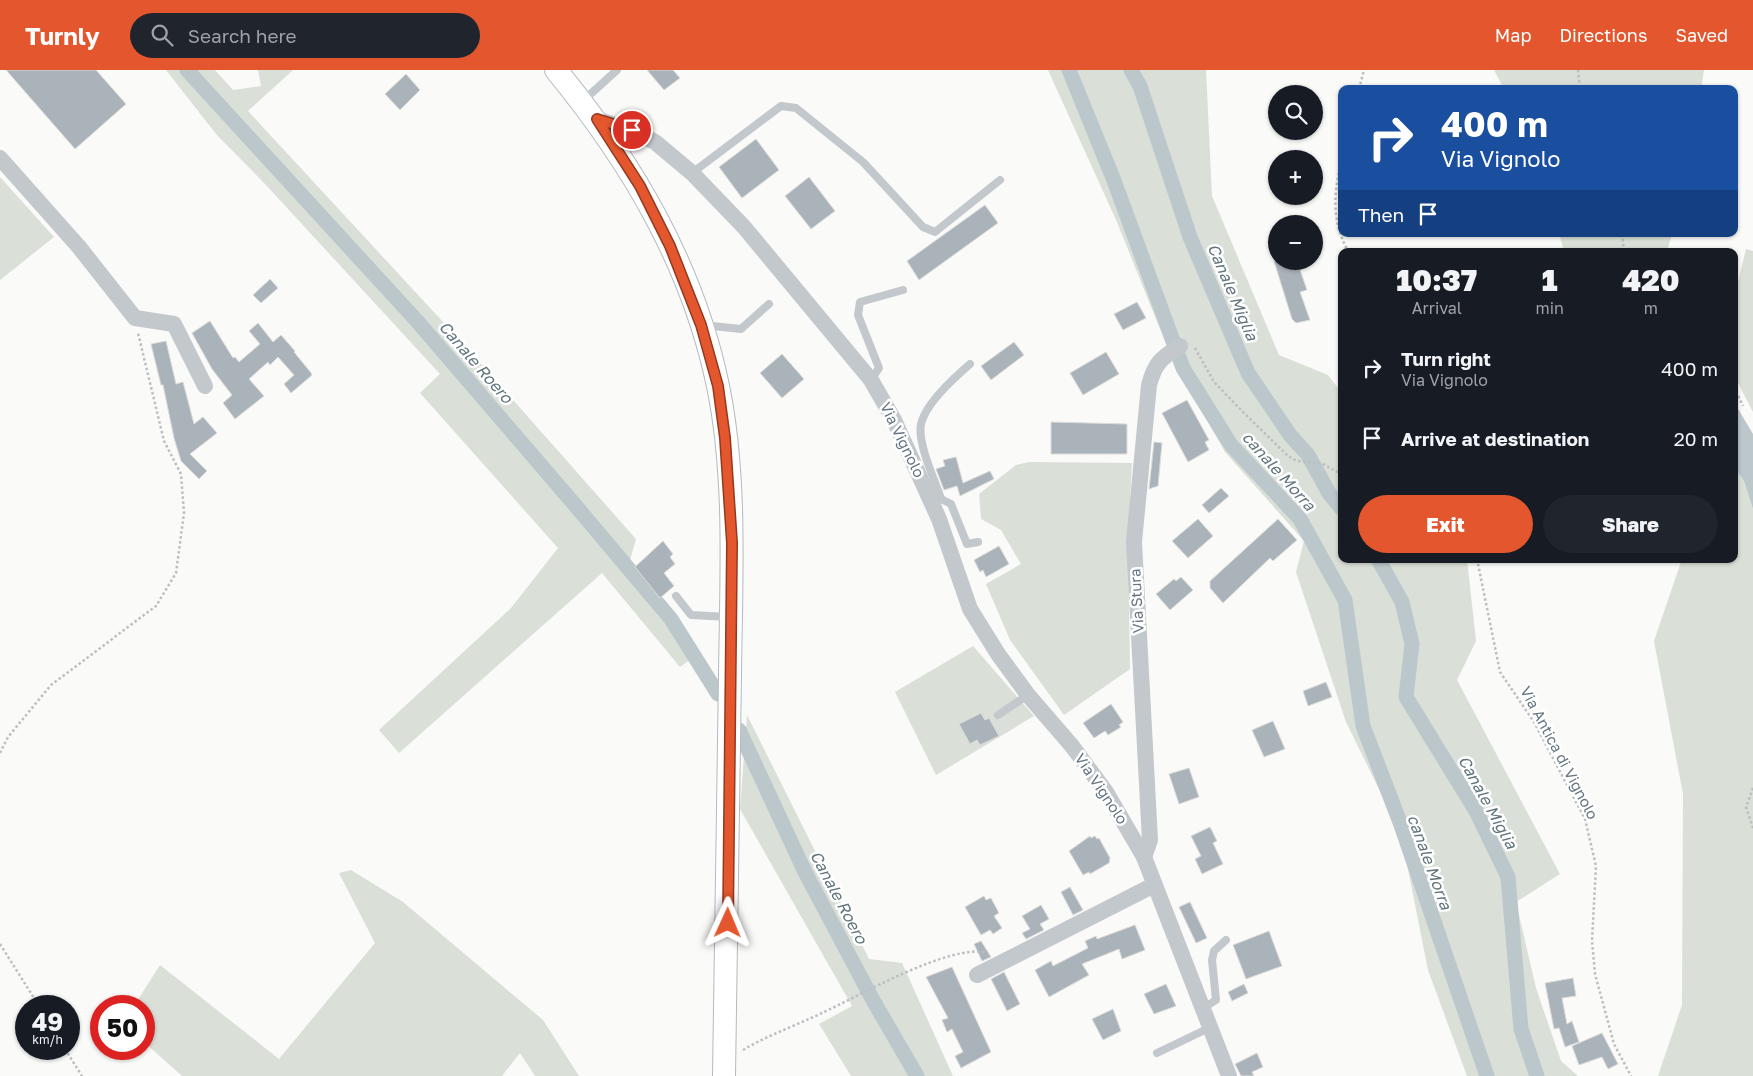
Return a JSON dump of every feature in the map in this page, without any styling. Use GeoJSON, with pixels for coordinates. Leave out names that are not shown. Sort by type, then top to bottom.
{"type":"FeatureCollection","features":[{"type":"Feature","properties":{"kind":"main road"},"geometry":{"type":"LineString","coordinates":[[556,70],[597,119],[625,161],[658,221],[686,281],[701,325],[718,386],[725,438],[732,543],[725,1069]]}},
{"type":"Feature","properties":{"kind":"street","name":"Via Vignolo"},"geometry":{"type":"LineString","coordinates":[[597,119],[632,130],[655,142],[692,173],[744,226],[871,380],[936,501],[970,609],[998,654],[1028,695],[1072,746],[1106,792],[1144,857],[1228,1076]]}},
{"type":"Feature","properties":{"kind":"street"},"geometry":{"type":"LineString","coordinates":[[0,158],[79,246],[134,318],[174,324],[205,386]]}},
{"type":"Feature","properties":{"kind":"street","name":"Via Stura"},"geometry":{"type":"LineString","coordinates":[[1144,857],[1150,840],[1134,542],[1149,385],[1154,368],[1175,349]]}},
{"type":"Feature","properties":{"kind":"street"},"geometry":{"type":"LineString","coordinates":[[977,975],[1154,885]]}},
{"type":"Feature","properties":{"kind":"lane"},"geometry":{"type":"LineString","coordinates":[[582,102],[617,70]]}},
{"type":"Feature","properties":{"kind":"lane"},"geometry":{"type":"LineString","coordinates":[[692,173],[781,106],[796,108],[863,162],[923,227],[935,232],[1000,180]]}},
{"type":"Feature","properties":{"kind":"lane"},"geometry":{"type":"LineString","coordinates":[[871,380],[879,368],[858,315],[860,302],[904,290]]}},
{"type":"Feature","properties":{"kind":"lane"},"geometry":{"type":"LineString","coordinates":[[701,325],[742,329],[768,304]]}},
{"type":"Feature","properties":{"kind":"lane"},"geometry":{"type":"LineString","coordinates":[[970,364],[948,383],[925,413],[920,425],[922,444],[936,501],[951,504],[967,544],[978,542]]}},
{"type":"Feature","properties":{"kind":"lane"},"geometry":{"type":"LineString","coordinates":[[676,596],[691,615],[731,617]]}},
{"type":"Feature","properties":{"kind":"lane"},"geometry":{"type":"LineString","coordinates":[[998,715],[1028,695]]}},
{"type":"Feature","properties":{"kind":"lane"},"geometry":{"type":"LineString","coordinates":[[1202,1009],[1216,1000],[1212,960],[1214,951],[1226,940]]}},
{"type":"Feature","properties":{"kind":"lane"},"geometry":{"type":"LineString","coordinates":[[1157,1053],[1209,1028]]}},
{"type":"Feature","properties":{"kind":"path"},"geometry":{"type":"LineString","coordinates":[[1361,85],[1364,70]]}},
{"type":"Feature","properties":{"kind":"path"},"geometry":{"type":"LineString","coordinates":[[1578,70],[1580,85]]}},
{"type":"Feature","properties":{"kind":"path"},"geometry":{"type":"LineString","coordinates":[[1338,183],[1334,210],[1338,224]]}},
{"type":"Feature","properties":{"kind":"path"},"geometry":{"type":"LineString","coordinates":[[0,753],[8,737],[51,685],[156,606],[176,573],[184,513],[181,474],[164,441],[134,318]]}},
{"type":"Feature","properties":{"kind":"path"},"geometry":{"type":"LineString","coordinates":[[1175,349],[1193,346],[1214,382],[1288,456],[1306,462],[1321,463],[1338,472]]}},
{"type":"Feature","properties":{"kind":"path"},"geometry":{"type":"LineString","coordinates":[[1738,395],[1743,406]]}},
{"type":"Feature","properties":{"kind":"path","name":"Via Antica di Vignolo"},"geometry":{"type":"LineString","coordinates":[[1478,563],[1500,672],[1534,722],[1586,819],[1596,866],[1592,941],[1595,974],[1614,1044],[1631,1076]]}},
{"type":"Feature","properties":{"kind":"path"},"geometry":{"type":"LineString","coordinates":[[1753,788],[1746,807],[1753,828]]}},
{"type":"Feature","properties":{"kind":"path"},"geometry":{"type":"LineString","coordinates":[[0,944],[32,995]]}},
{"type":"Feature","properties":{"kind":"path"},"geometry":{"type":"LineString","coordinates":[[725,1069],[767,1035],[859,996],[877,984],[937,960],[979,950],[1010,959]]}},
{"type":"Feature","properties":{"kind":"path"},"geometry":{"type":"LineString","coordinates":[[72,1060],[82,1076]]}},
{"type":"Feature","properties":{"kind":"shaded area"},"geometry":{"type":"Polygon","coordinates":[[[166,70],[215,70],[233,90],[261,86],[258,70],[293,70],[248,111],[468,349],[636,539],[629,564],[663,606],[674,615],[699,653],[680,667],[602,573],[399,753],[379,730],[511,608],[558,548],[420,393],[440,374],[266,185],[216,134],[166,70]]]}},
{"type":"Feature","properties":{"kind":"shaded area"},"geometry":{"type":"Polygon","coordinates":[[[1048,70],[1206,70],[1212,196],[1279,355],[1328,375],[1338,388],[1338,563],[1467,563],[1476,641],[1457,680],[1560,874],[1516,902],[1536,988],[1561,1061],[1578,1076],[1467,1076],[1428,970],[1401,834],[1346,722],[1296,572],[1304,541],[1225,452],[1172,359],[1117,222],[1048,70]]]}},
{"type":"Feature","properties":{"kind":"shaded area"},"geometry":{"type":"Polygon","coordinates":[[[1494,70],[1704,70],[1702,85],[1502,85],[1494,70]]]}},
{"type":"Feature","properties":{"kind":"shaded area"},"geometry":{"type":"Polygon","coordinates":[[[0,177],[54,237],[0,280],[0,177]]]}},
{"type":"Feature","properties":{"kind":"shaded area"},"geometry":{"type":"Polygon","coordinates":[[[1560,237],[1671,237],[1668,248],[1563,248],[1560,237]]]}},
{"type":"Feature","properties":{"kind":"shaded area"},"geometry":{"type":"Polygon","coordinates":[[[1746,249],[1753,251],[1753,412],[1738,383],[1738,282],[1746,249]]]}},
{"type":"Feature","properties":{"kind":"shaded area"},"geometry":{"type":"Polygon","coordinates":[[[1738,409],[1753,434],[1753,509],[1744,481],[1738,473],[1738,409]]]}},
{"type":"Feature","properties":{"kind":"shaded area"},"geometry":{"type":"Polygon","coordinates":[[[1029,462],[1132,463],[1128,544],[1130,669],[1064,715],[1010,640],[986,584],[1021,564],[1001,530],[981,519],[979,494],[1016,465],[1029,462]]]}},
{"type":"Feature","properties":{"kind":"shaded area"},"geometry":{"type":"Polygon","coordinates":[[[1738,473],[1744,481],[1753,509],[1753,1076],[1658,1076],[1682,1005],[1683,794],[1654,641],[1681,563],[1738,563],[1738,473]]]}},
{"type":"Feature","properties":{"kind":"shaded area"},"geometry":{"type":"Polygon","coordinates":[[[973,646],[1034,716],[936,775],[895,692],[973,646]]]}},
{"type":"Feature","properties":{"kind":"shaded area"},"geometry":{"type":"Polygon","coordinates":[[[747,715],[869,959],[902,963],[953,1076],[851,1076],[819,1024],[852,1006],[740,809],[747,715]]]}},
{"type":"Feature","properties":{"kind":"shaded area"},"geometry":{"type":"Polygon","coordinates":[[[351,870],[403,902],[543,1020],[579,1076],[535,1076],[520,1053],[502,1076],[182,1076],[155,1052],[155,995],[141,995],[160,965],[279,1059],[375,943],[339,873],[351,870]]]}},
{"type":"Feature","properties":{"kind":"building"},"geometry":{"type":"Polygon","coordinates":[[[6,70],[96,70],[126,104],[75,149],[6,70]]]}},
{"type":"Feature","properties":{"kind":"building"},"geometry":{"type":"Polygon","coordinates":[[[647,70],[673,70],[680,78],[664,90],[647,70]]]}},
{"type":"Feature","properties":{"kind":"building"},"geometry":{"type":"Polygon","coordinates":[[[406,74],[420,90],[400,110],[385,94],[406,74]]]}},
{"type":"Feature","properties":{"kind":"building"},"geometry":{"type":"Polygon","coordinates":[[[756,139],[779,170],[742,198],[719,167],[756,139]]]}},
{"type":"Feature","properties":{"kind":"building"},"geometry":{"type":"Polygon","coordinates":[[[809,177],[835,211],[811,229],[785,196],[809,177]]]}},
{"type":"Feature","properties":{"kind":"building"},"geometry":{"type":"Polygon","coordinates":[[[985,205],[998,223],[919,280],[907,261],[985,205]]]}},
{"type":"Feature","properties":{"kind":"building"},"geometry":{"type":"Polygon","coordinates":[[[1277,270],[1300,270],[1307,290],[1300,292],[1310,320],[1296,323],[1292,319],[1277,270]]]}},
{"type":"Feature","properties":{"kind":"building"},"geometry":{"type":"Polygon","coordinates":[[[270,279],[278,288],[261,303],[253,295],[270,279]]]}},
{"type":"Feature","properties":{"kind":"building"},"geometry":{"type":"Polygon","coordinates":[[[1137,302],[1146,318],[1123,330],[1114,314],[1137,302]]]}},
{"type":"Feature","properties":{"kind":"building"},"geometry":{"type":"Polygon","coordinates":[[[210,321],[233,358],[235,357],[239,362],[260,344],[249,331],[258,323],[273,342],[281,335],[312,374],[311,376],[291,393],[284,384],[294,375],[278,357],[270,365],[268,362],[249,379],[264,396],[235,419],[223,403],[232,395],[212,369],[192,333],[210,321]]]}},
{"type":"Feature","properties":{"kind":"building"},"geometry":{"type":"Polygon","coordinates":[[[166,341],[176,384],[183,382],[194,424],[203,417],[217,433],[190,454],[207,471],[199,479],[181,461],[151,344],[166,341]]]}},
{"type":"Feature","properties":{"kind":"building"},"geometry":{"type":"Polygon","coordinates":[[[1014,342],[1024,355],[991,380],[981,366],[1014,342]]]}},
{"type":"Feature","properties":{"kind":"building"},"geometry":{"type":"Polygon","coordinates":[[[1106,352],[1119,374],[1083,395],[1070,373],[1106,352]]]}},
{"type":"Feature","properties":{"kind":"building"},"geometry":{"type":"Polygon","coordinates":[[[782,354],[804,379],[782,398],[760,373],[782,354]]]}},
{"type":"Feature","properties":{"kind":"building"},"geometry":{"type":"Polygon","coordinates":[[[1187,400],[1209,440],[1205,442],[1209,450],[1188,462],[1162,413],[1187,400]]]}},
{"type":"Feature","properties":{"kind":"building"},"geometry":{"type":"Polygon","coordinates":[[[1051,422],[1127,424],[1127,454],[1051,454],[1051,422]]]}},
{"type":"Feature","properties":{"kind":"building"},"geometry":{"type":"Polygon","coordinates":[[[1154,442],[1162,443],[1158,486],[1149,489],[1154,442]]]}},
{"type":"Feature","properties":{"kind":"building"},"geometry":{"type":"Polygon","coordinates":[[[956,457],[963,483],[990,471],[994,479],[960,496],[957,486],[944,490],[936,469],[945,466],[943,460],[956,457]]]}},
{"type":"Feature","properties":{"kind":"building"},"geometry":{"type":"Polygon","coordinates":[[[1221,488],[1229,496],[1209,513],[1202,505],[1221,488]]]}},
{"type":"Feature","properties":{"kind":"building"},"geometry":{"type":"Polygon","coordinates":[[[1198,519],[1213,536],[1188,558],[1172,541],[1198,519]]]}},
{"type":"Feature","properties":{"kind":"building"},"geometry":{"type":"Polygon","coordinates":[[[1278,519],[1297,540],[1273,561],[1270,558],[1223,603],[1210,588],[1210,581],[1278,519]]]}},
{"type":"Feature","properties":{"kind":"building"},"geometry":{"type":"Polygon","coordinates":[[[663,541],[673,554],[670,557],[675,564],[664,573],[674,586],[660,598],[635,567],[663,541]]]}},
{"type":"Feature","properties":{"kind":"building"},"geometry":{"type":"Polygon","coordinates":[[[999,546],[1009,564],[986,577],[983,570],[980,572],[974,560],[999,546]]]}},
{"type":"Feature","properties":{"kind":"building"},"geometry":{"type":"Polygon","coordinates":[[[1181,577],[1193,590],[1170,610],[1156,594],[1174,579],[1176,581],[1181,577]]]}},
{"type":"Feature","properties":{"kind":"building"},"geometry":{"type":"Polygon","coordinates":[[[1326,682],[1332,697],[1308,706],[1303,691],[1326,682]]]}},
{"type":"Feature","properties":{"kind":"building"},"geometry":{"type":"Polygon","coordinates":[[[1111,704],[1123,722],[1119,725],[1121,727],[1108,735],[1105,731],[1094,738],[1083,723],[1111,704]]]}},
{"type":"Feature","properties":{"kind":"building"},"geometry":{"type":"Polygon","coordinates":[[[981,713],[985,720],[989,718],[999,736],[980,745],[977,740],[970,744],[959,724],[981,713]]]}},
{"type":"Feature","properties":{"kind":"building"},"geometry":{"type":"Polygon","coordinates":[[[1273,721],[1285,749],[1264,757],[1252,730],[1273,721]]]}},
{"type":"Feature","properties":{"kind":"building"},"geometry":{"type":"Polygon","coordinates":[[[1189,768],[1199,797],[1179,804],[1169,774],[1189,768]]]}},
{"type":"Feature","properties":{"kind":"building"},"geometry":{"type":"Polygon","coordinates":[[[1210,827],[1217,841],[1213,843],[1223,864],[1202,874],[1195,859],[1201,856],[1191,836],[1210,827]]]}},
{"type":"Feature","properties":{"kind":"building"},"geometry":{"type":"Polygon","coordinates":[[[1090,836],[1091,838],[1095,836],[1097,839],[1099,838],[1110,858],[1109,863],[1090,874],[1089,872],[1083,875],[1069,851],[1090,836]]]}},
{"type":"Feature","properties":{"kind":"building"},"geometry":{"type":"Polygon","coordinates":[[[1070,887],[1083,910],[1073,915],[1061,892],[1070,887]]]}},
{"type":"Feature","properties":{"kind":"building"},"geometry":{"type":"Polygon","coordinates":[[[984,896],[986,900],[991,898],[999,913],[994,916],[1002,928],[993,934],[990,930],[981,935],[965,907],[984,896]]]}},
{"type":"Feature","properties":{"kind":"building"},"geometry":{"type":"Polygon","coordinates":[[[1190,902],[1207,938],[1196,943],[1179,907],[1190,902]]]}},
{"type":"Feature","properties":{"kind":"building"},"geometry":{"type":"Polygon","coordinates":[[[1041,905],[1049,919],[1040,924],[1044,930],[1026,939],[1022,933],[1030,929],[1022,916],[1041,905]]]}},
{"type":"Feature","properties":{"kind":"building"},"geometry":{"type":"Polygon","coordinates":[[[1135,925],[1145,950],[1122,959],[1119,949],[1082,964],[1089,975],[1049,997],[1035,970],[1051,961],[1053,966],[1088,948],[1085,941],[1096,936],[1097,939],[1135,925]]]}},
{"type":"Feature","properties":{"kind":"building"},"geometry":{"type":"Polygon","coordinates":[[[1269,931],[1282,966],[1246,979],[1233,945],[1269,931]]]}},
{"type":"Feature","properties":{"kind":"building"},"geometry":{"type":"Polygon","coordinates":[[[981,941],[991,957],[982,961],[974,944],[981,941]]]}},
{"type":"Feature","properties":{"kind":"building"},"geometry":{"type":"Polygon","coordinates":[[[952,967],[991,1052],[961,1068],[955,1056],[963,1052],[952,1029],[947,1032],[942,1020],[948,1018],[926,977],[952,967]]]}},
{"type":"Feature","properties":{"kind":"building"},"geometry":{"type":"Polygon","coordinates":[[[1004,972],[1020,1004],[1007,1011],[991,979],[1004,972]]]}},
{"type":"Feature","properties":{"kind":"building"},"geometry":{"type":"Polygon","coordinates":[[[1573,978],[1576,996],[1562,998],[1567,1024],[1572,1021],[1579,1042],[1565,1047],[1559,1028],[1554,1029],[1545,983],[1573,978]]]}},
{"type":"Feature","properties":{"kind":"building"},"geometry":{"type":"Polygon","coordinates":[[[1166,984],[1176,1006],[1154,1014],[1144,994],[1166,984]]]}},
{"type":"Feature","properties":{"kind":"building"},"geometry":{"type":"Polygon","coordinates":[[[1244,984],[1248,993],[1232,1001],[1228,992],[1244,984]]]}},
{"type":"Feature","properties":{"kind":"building"},"geometry":{"type":"Polygon","coordinates":[[[1113,1009],[1121,1031],[1103,1040],[1092,1019],[1113,1009]]]}},
{"type":"Feature","properties":{"kind":"building"},"geometry":{"type":"Polygon","coordinates":[[[1602,1033],[1618,1064],[1608,1069],[1602,1057],[1579,1065],[1572,1046],[1602,1033]]]}},
{"type":"Feature","properties":{"kind":"building"},"geometry":{"type":"Polygon","coordinates":[[[1257,1053],[1263,1067],[1252,1072],[1254,1076],[1241,1076],[1235,1064],[1257,1053]]]}},
{"type":"Feature","properties":{"kind":"waterway","name":"Canale Roero"},"geometry":{"type":"LineString","coordinates":[[187,70],[417,321],[575,505],[671,619],[718,694]]}},
{"type":"Feature","properties":{"kind":"waterway","name":"canale Morra"},"geometry":{"type":"LineString","coordinates":[[1069,70],[1113,178],[1183,368],[1231,445],[1300,519],[1345,600],[1363,726],[1401,825],[1487,1076]]}},
{"type":"Feature","properties":{"kind":"waterway","name":"Canale Miglia"},"geometry":{"type":"LineString","coordinates":[[1131,70],[1140,86],[1190,237],[1248,373],[1290,435],[1308,455],[1329,493],[1338,504]]}},
{"type":"Feature","properties":{"kind":"waterway","name":"Canale Miglia"},"geometry":{"type":"LineString","coordinates":[[1380,563],[1402,602],[1412,644],[1406,697],[1476,811],[1508,877],[1521,1029],[1537,1076]]}},
{"type":"Feature","properties":{"kind":"waterway","name":"Canale Roero"},"geometry":{"type":"LineString","coordinates":[[739,730],[805,872],[874,1002],[917,1076]]}},
{"type":"Feature","properties":{"kind":"route"},"geometry":{"type":"LineString","coordinates":[[632,130],[597,119],[640,186],[686,281],[701,325],[718,386],[725,438],[732,543],[728,923]]}}]}
